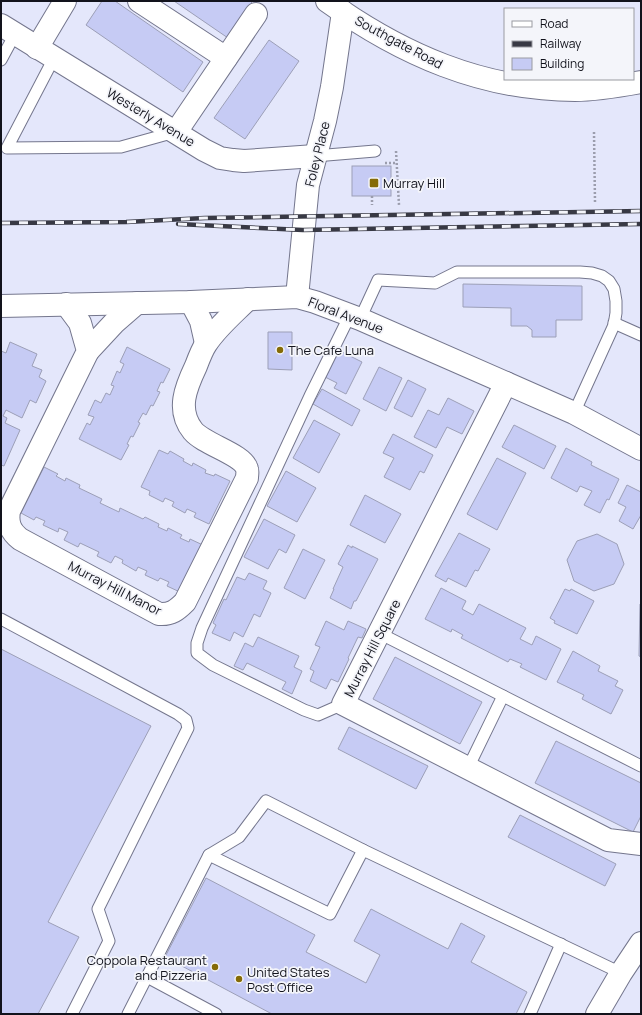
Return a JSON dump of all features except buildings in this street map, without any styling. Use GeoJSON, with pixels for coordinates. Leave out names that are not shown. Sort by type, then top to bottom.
{"type":"FeatureCollection","features":[{"type":"Feature","properties":{"kind":"street"},"geometry":{"type":"LineString","coordinates":[[46,53],[65,1]]}},
{"type":"Feature","properties":{"kind":"street"},"geometry":{"type":"LineString","coordinates":[[140,1],[226,58]]}},
{"type":"Feature","properties":{"kind":"street","name":"Southgate Road"},"geometry":{"type":"LineString","coordinates":[[335,7],[419,56],[447,68],[476,77],[542,89],[575,90],[641,82]]}},
{"type":"Feature","properties":{"kind":"street","name":"Foley Place"},"geometry":{"type":"LineString","coordinates":[[297,298],[308,185],[325,121],[332,87],[335,7]]}},
{"type":"Feature","properties":{"kind":"street"},"geometry":{"type":"LineString","coordinates":[[176,132],[256,14]]}},
{"type":"Feature","properties":{"kind":"street","name":"Westerly Avenue"},"geometry":{"type":"LineString","coordinates":[[8,30],[220,158],[233,160],[315,156]]}},
{"type":"Feature","properties":{"kind":"street","name":"Floral Avenue"},"geometry":{"type":"LineString","coordinates":[[1,306],[297,298],[315,302],[355,317],[639,443]]}},
{"type":"Feature","properties":{"kind":"street","name":"Murray Hill Manor"},"geometry":{"type":"LineString","coordinates":[[137,303],[114,323],[88,351],[9,510],[8,519],[14,534],[20,539],[159,614],[166,614],[178,609],[185,602],[247,478],[248,469],[243,461],[203,440],[188,425],[183,400],[186,386],[206,343],[248,300]]}},
{"type":"Feature","properties":{"kind":"street"},"geometry":{"type":"LineString","coordinates":[[191,302],[201,321],[206,343]]}},
{"type":"Feature","properties":{"kind":"street"},"geometry":{"type":"LineString","coordinates":[[66,304],[80,323],[88,351]]}},
{"type":"Feature","properties":{"kind":"street","name":"Murray Hill Square"},"geometry":{"type":"LineString","coordinates":[[506,383],[343,704],[608,840],[641,844]]}},
{"type":"Feature","properties":{"kind":"street"},"geometry":{"type":"LineString","coordinates":[[597,1014],[641,943]]}},
{"type":"Feature","properties":{"kind":"lane"},"geometry":{"type":"LineString","coordinates":[[1,60],[8,30]]}},
{"type":"Feature","properties":{"kind":"lane"},"geometry":{"type":"LineString","coordinates":[[46,53],[7,148],[122,147],[176,132]]}},
{"type":"Feature","properties":{"kind":"lane"},"geometry":{"type":"LineString","coordinates":[[315,156],[375,151]]}},
{"type":"Feature","properties":{"kind":"lane"},"geometry":{"type":"LineString","coordinates":[[343,704],[318,715],[304,710],[213,665],[197,653],[197,643],[202,628],[310,396],[378,280],[435,283],[457,272],[580,272],[602,276],[609,281],[614,289],[616,301],[614,323],[574,413]]}},
{"type":"Feature","properties":{"kind":"lane"},"geometry":{"type":"LineString","coordinates":[[614,323],[641,335]]}},
{"type":"Feature","properties":{"kind":"lane"},"geometry":{"type":"LineString","coordinates":[[1,619],[178,714],[186,720],[188,728],[98,909],[109,941],[72,1014]]}},
{"type":"Feature","properties":{"kind":"lane"},"geometry":{"type":"LineString","coordinates":[[380,633],[641,766]]}},
{"type":"Feature","properties":{"kind":"lane"},"geometry":{"type":"LineString","coordinates":[[468,768],[503,696]]}},
{"type":"Feature","properties":{"kind":"lane"},"geometry":{"type":"LineString","coordinates":[[128,1014],[209,855],[240,837],[266,801],[363,850],[621,973]]}},
{"type":"Feature","properties":{"kind":"lane"},"geometry":{"type":"LineString","coordinates":[[209,855],[330,914],[363,850]]}},
{"type":"Feature","properties":{"kind":"lane"},"geometry":{"type":"LineString","coordinates":[[530,1014],[562,944]]}},
{"type":"Feature","properties":{"kind":"lane"},"geometry":{"type":"LineString","coordinates":[[147,977],[216,1014]]}},
{"type":"Feature","properties":{"kind":"path"},"geometry":{"type":"LineString","coordinates":[[594,132],[595,202]]}},
{"type":"Feature","properties":{"kind":"path"},"geometry":{"type":"LineString","coordinates":[[396,151],[399,205]]}},
{"type":"Feature","properties":{"kind":"path"},"geometry":{"type":"LineString","coordinates":[[372,196],[372,205]]}},
{"type":"Feature","properties":{"kind":"railway"},"geometry":{"type":"LineString","coordinates":[[1,223],[126,222],[205,218],[641,211]]}},
{"type":"Feature","properties":{"kind":"railway"},"geometry":{"type":"LineString","coordinates":[[178,224],[303,230],[641,224]]}},
{"type":"Feature","properties":{"kind":"place","name":"Murray Hill"},"geometry":{"type":"Point","coordinates":[374,183]}},
{"type":"Feature","properties":{"kind":"place","name":"The Cafe Luna"},"geometry":{"type":"Point","coordinates":[280,350]}},
{"type":"Feature","properties":{"kind":"place","name":"Coppola Restaurant and Pizzeria"},"geometry":{"type":"Point","coordinates":[215,967]}},
{"type":"Feature","properties":{"kind":"place","name":"United States Post Office"},"geometry":{"type":"Point","coordinates":[239,979]}}]}
